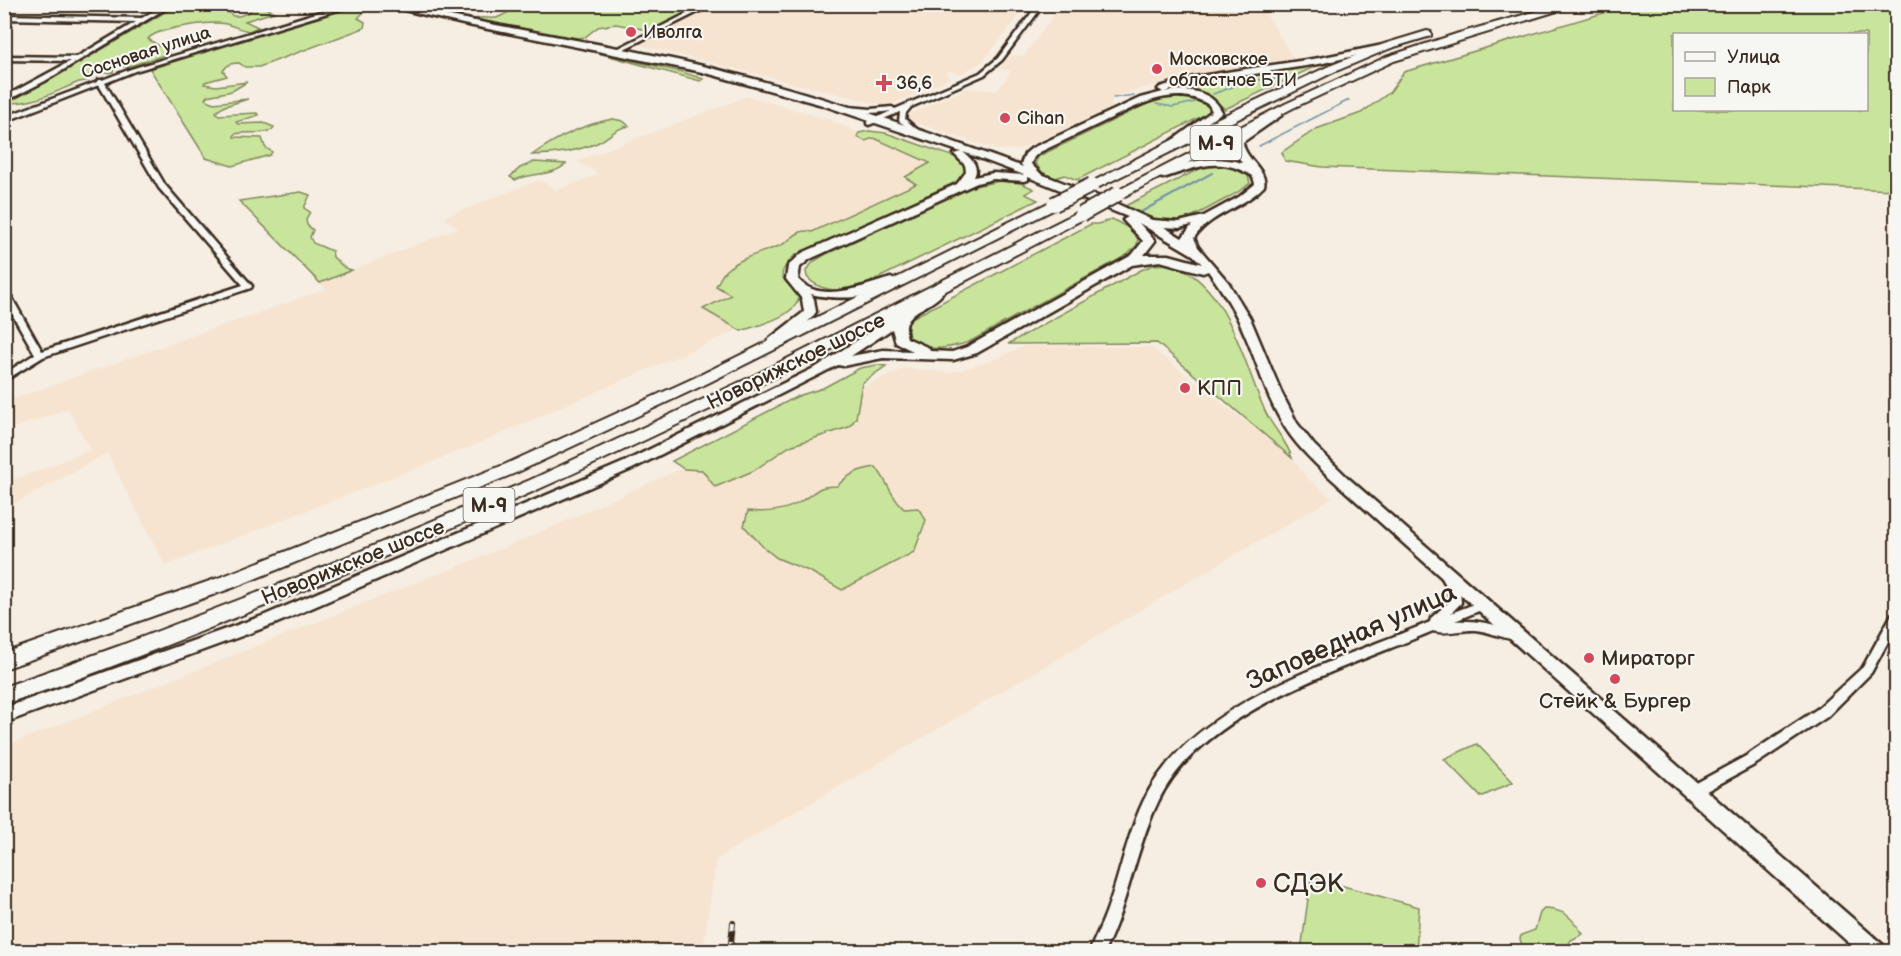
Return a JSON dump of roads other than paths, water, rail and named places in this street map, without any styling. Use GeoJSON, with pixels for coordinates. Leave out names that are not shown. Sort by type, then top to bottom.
{"type":"FeatureCollection","features":[{"type":"Feature","properties":{"kind":"highway"},"geometry":{"type":"LineString","coordinates":[[1451,27],[1536,4]]}},
{"type":"Feature","properties":{"kind":"highway","name":"Новорижское шоссе"},"geometry":{"type":"LineString","coordinates":[[4,696],[277,595],[402,544],[661,427],[959,280],[1118,194],[1289,106],[1398,56],[1575,4]]}},
{"type":"Feature","properties":{"kind":"highway","name":"Новорижское шоссе"},"geometry":{"type":"LineString","coordinates":[[4,662],[228,582],[512,468],[702,380],[952,257],[1178,140],[1325,72],[1398,42],[1440,30]]}},
{"type":"Feature","properties":{"kind":"street"},"geometry":{"type":"LineString","coordinates":[[4,100],[79,59],[170,4]]}},
{"type":"Feature","properties":{"kind":"street","name":"Сосновая улица"},"geometry":{"type":"LineString","coordinates":[[4,120],[132,70],[354,4]]}},
{"type":"Feature","properties":{"kind":"street"},"geometry":{"type":"LineString","coordinates":[[383,4],[470,24],[618,50],[761,84],[837,107],[872,122],[1038,177],[1133,218],[1202,263],[1234,300],[1251,330],[1281,406],[1303,441],[1444,572],[1875,951]]}},
{"type":"Feature","properties":{"kind":"street"},"geometry":{"type":"LineString","coordinates":[[618,50],[711,4]]}},
{"type":"Feature","properties":{"kind":"street"},"geometry":{"type":"LineString","coordinates":[[872,122],[985,72],[1000,59],[1041,4]]}},
{"type":"Feature","properties":{"kind":"street"},"geometry":{"type":"LineString","coordinates":[[4,17],[146,20]]}},
{"type":"Feature","properties":{"kind":"street","name":"М-9"},"geometry":{"type":"LineString","coordinates":[[1143,100],[1158,91],[1194,80],[1319,61],[1398,42]]}},
{"type":"Feature","properties":{"kind":"street"},"geometry":{"type":"LineString","coordinates":[[4,58],[79,59]]}},
{"type":"Feature","properties":{"kind":"street"},"geometry":{"type":"LineString","coordinates":[[652,58],[921,135],[1023,178],[1133,218],[1149,241],[1142,252],[1125,265],[972,350],[953,356],[882,354],[854,359],[823,369]]}},
{"type":"Feature","properties":{"kind":"street"},"geometry":{"type":"LineString","coordinates":[[4,378],[40,355],[248,286],[162,186],[100,81]]}},
{"type":"Feature","properties":{"kind":"street","name":"М-9"},"geometry":{"type":"LineString","coordinates":[[1038,177],[1028,168],[1026,160],[1036,150],[1143,100],[1156,95],[1180,93],[1198,96],[1214,103],[1217,112],[1178,140]]}},
{"type":"Feature","properties":{"kind":"street"},"geometry":{"type":"LineString","coordinates":[[837,107],[871,111],[913,105]]}},
{"type":"Feature","properties":{"kind":"street"},"geometry":{"type":"LineString","coordinates":[[913,105],[903,112],[901,120],[921,135]]}},
{"type":"Feature","properties":{"kind":"street","name":"М-9"},"geometry":{"type":"LineString","coordinates":[[1202,263],[1188,238],[1196,227],[1213,215],[1251,195],[1260,184],[1258,177],[1238,151],[1238,141],[1289,106]]}},
{"type":"Feature","properties":{"kind":"street","name":"М-9"},"geometry":{"type":"LineString","coordinates":[[964,152],[1015,154],[1049,144]]}},
{"type":"Feature","properties":{"kind":"street"},"geometry":{"type":"LineString","coordinates":[[957,187],[967,180],[973,169],[964,152]]}},
{"type":"Feature","properties":{"kind":"street","name":"М-9"},"geometry":{"type":"LineString","coordinates":[[1143,181],[1186,165],[1214,160],[1236,164],[1258,177]]}},
{"type":"Feature","properties":{"kind":"street","name":"М-9"},"geometry":{"type":"LineString","coordinates":[[767,347],[801,322],[810,312],[808,299],[792,279],[794,266],[806,256],[957,187],[993,176],[1023,178]]}},
{"type":"Feature","properties":{"kind":"street","name":"М-9"},"geometry":{"type":"LineString","coordinates":[[1133,218],[1179,225],[1213,215]]}},
{"type":"Feature","properties":{"kind":"street"},"geometry":{"type":"LineString","coordinates":[[1125,265],[1144,258],[1164,256],[1202,263]]}},
{"type":"Feature","properties":{"kind":"street","name":"М-9"},"geometry":{"type":"LineString","coordinates":[[798,286],[831,296],[856,295],[952,257]]}},
{"type":"Feature","properties":{"kind":"street"},"geometry":{"type":"LineString","coordinates":[[4,716],[271,619],[627,466],[823,369],[959,280]]}},
{"type":"Feature","properties":{"kind":"street"},"geometry":{"type":"LineString","coordinates":[[4,291],[40,355]]}},
{"type":"Feature","properties":{"kind":"street"},"geometry":{"type":"LineString","coordinates":[[901,319],[898,333],[901,340],[909,346],[935,353],[972,350]]}},
{"type":"Feature","properties":{"kind":"street"},"geometry":{"type":"LineString","coordinates":[[1423,631],[1455,603],[1454,589],[1444,572]]}},
{"type":"Feature","properties":{"kind":"street","name":"Заповедная улица"},"geometry":{"type":"LineString","coordinates":[[1096,951],[1108,932],[1149,805],[1165,777],[1192,747],[1230,718],[1271,693],[1482,605]]}},
{"type":"Feature","properties":{"kind":"street"},"geometry":{"type":"LineString","coordinates":[[1694,791],[1751,760],[1822,713],[1867,670],[1896,617]]}},
{"type":"Feature","properties":{"kind":"street"},"geometry":{"type":"LineString","coordinates":[[1423,631],[1463,625],[1485,626],[1507,633],[1526,644]]}},
{"type":"Feature","properties":{"kind":"waterway"},"geometry":{"type":"LineString","coordinates":[[1213,94],[1251,80],[1277,79]]}},
{"type":"Feature","properties":{"kind":"waterway"},"geometry":{"type":"LineString","coordinates":[[1113,98],[1134,95]]}},
{"type":"Feature","properties":{"kind":"waterway"},"geometry":{"type":"LineString","coordinates":[[1259,146],[1349,100]]}},
{"type":"Feature","properties":{"kind":"waterway"},"geometry":{"type":"LineString","coordinates":[[1156,104],[1173,107],[1195,102]]}},
{"type":"Feature","properties":{"kind":"waterway"},"geometry":{"type":"LineString","coordinates":[[1141,212],[1212,173]]}},
{"type":"Feature","properties":{"kind":"railway"},"geometry":{"type":"LineString","coordinates":[[730,952],[733,923]]}},
{"type":"Feature","properties":{"kind":"place","name":"Иволга"},"geometry":{"type":"Point","coordinates":[631,32]}},
{"type":"Feature","properties":{"kind":"place","name":"Московское областное БТИ"},"geometry":{"type":"Point","coordinates":[1157,69]}},
{"type":"Feature","properties":{"kind":"place","name":"36,6"},"geometry":{"type":"Point","coordinates":[884,83]}},
{"type":"Feature","properties":{"kind":"place","name":"Cihan"},"geometry":{"type":"Point","coordinates":[1005,118]}},
{"type":"Feature","properties":{"kind":"place","name":"КПП"},"geometry":{"type":"Point","coordinates":[1185,388]}},
{"type":"Feature","properties":{"kind":"place","name":"Мираторг"},"geometry":{"type":"Point","coordinates":[1589,658]}},
{"type":"Feature","properties":{"kind":"place","name":"Стейк & Бургер"},"geometry":{"type":"Point","coordinates":[1615,679]}},
{"type":"Feature","properties":{"kind":"place","name":"СДЭК"},"geometry":{"type":"Point","coordinates":[1261,883]}}]}
